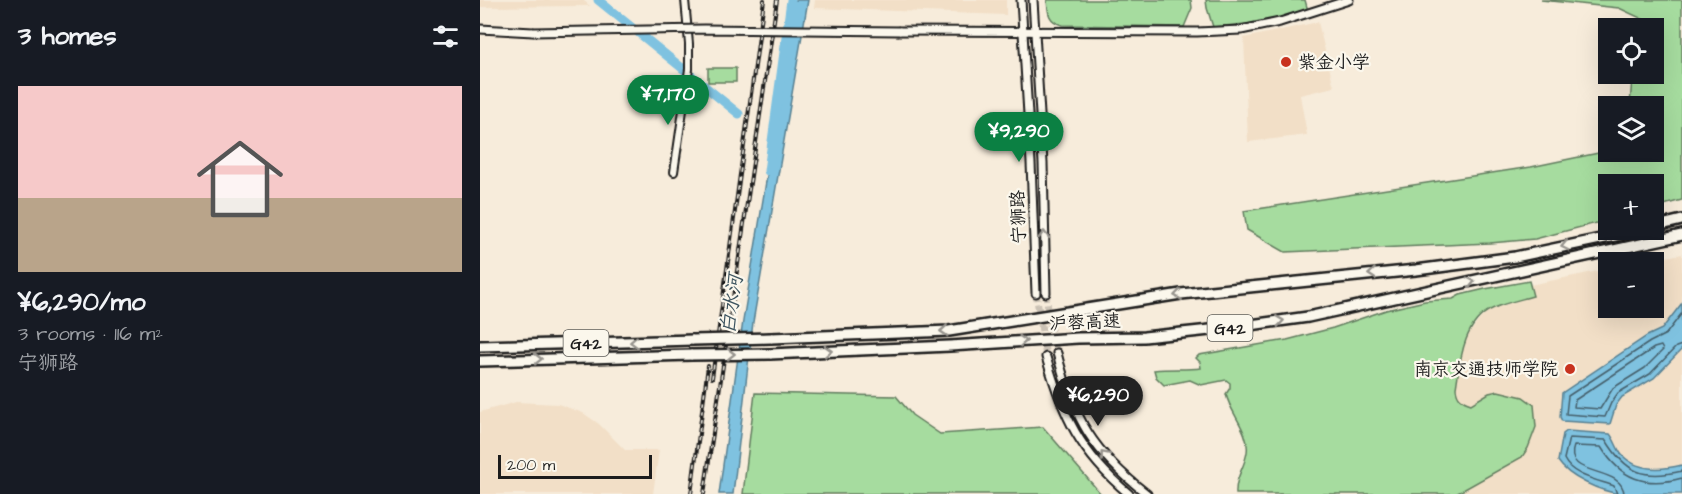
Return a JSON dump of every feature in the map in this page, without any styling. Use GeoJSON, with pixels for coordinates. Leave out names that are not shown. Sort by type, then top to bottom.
{"type":"FeatureCollection","features":[{"type":"Feature","properties":{"kind":"highway"},"geometry":{"type":"LineString","coordinates":[[1664,224],[1682,220]]}},
{"type":"Feature","properties":{"kind":"highway","name":"沪蓉高速"},"geometry":{"type":"LineString","coordinates":[[480,361],[770,354],[1048,339],[1143,337],[1308,317],[1682,236]]}},
{"type":"Feature","properties":{"kind":"highway","name":"沪蓉高速"},"geometry":{"type":"LineString","coordinates":[[480,346],[949,331],[1181,294],[1416,270],[1515,257],[1598,239]]}},
{"type":"Feature","properties":{"kind":"main road","name":"宁狮路"},"geometry":{"type":"LineString","coordinates":[[1021,0],[1036,293]]}},
{"type":"Feature","properties":{"kind":"main road","name":"宁狮路"},"geometry":{"type":"LineString","coordinates":[[1033,0],[1043,163],[1046,293]]}},
{"type":"Feature","properties":{"kind":"main road"},"geometry":{"type":"LineString","coordinates":[[480,29],[533,32],[704,29],[1197,32],[1241,30],[1280,22],[1349,0]]}},
{"type":"Feature","properties":{"kind":"main road"},"geometry":{"type":"LineString","coordinates":[[1057,354],[1065,386],[1083,427],[1109,462],[1147,494]]}},
{"type":"Feature","properties":{"kind":"main road"},"geometry":{"type":"LineString","coordinates":[[1046,357],[1058,396],[1076,435],[1100,467],[1129,494]]}},
{"type":"Feature","properties":{"kind":"street"},"geometry":{"type":"LineString","coordinates":[[674,172],[689,69],[685,0]]}},
{"type":"Feature","properties":{"kind":"shaded area"},"geometry":{"type":"Polygon","coordinates":[[[480,0],[583,0],[590,6],[480,7],[480,0]]]}},
{"type":"Feature","properties":{"kind":"shaded area"},"geometry":{"type":"Polygon","coordinates":[[[815,0],[1006,0],[1006,15],[814,8],[815,0]]]}},
{"type":"Feature","properties":{"kind":"shaded area","name":"紫金小学"},"geometry":{"type":"Polygon","coordinates":[[[1318,22],[1334,87],[1300,95],[1307,135],[1248,142],[1244,38],[1318,22]]]}},
{"type":"Feature","properties":{"kind":"shaded area","name":"南京交通技师学院"},"geometry":{"type":"Polygon","coordinates":[[[1682,254],[1682,494],[1456,494],[1522,457],[1536,427],[1534,405],[1507,392],[1489,393],[1471,404],[1461,401],[1457,394],[1456,388],[1465,339],[1480,319],[1489,310],[1532,296],[1530,285],[1598,271],[1598,318],[1664,318],[1664,257],[1682,254]]]}},
{"type":"Feature","properties":{"kind":"shaded area"},"geometry":{"type":"Polygon","coordinates":[[[516,402],[558,404],[583,413],[599,424],[625,450],[659,450],[653,494],[480,494],[480,412],[516,402]]]}},
{"type":"Feature","properties":{"kind":"green space"},"geometry":{"type":"Polygon","coordinates":[[[1047,0],[1191,0],[1192,8],[1184,27],[1062,25],[1050,16],[1047,0]]]}},
{"type":"Feature","properties":{"kind":"green space"},"geometry":{"type":"Polygon","coordinates":[[[1206,0],[1305,0],[1308,11],[1278,21],[1213,27],[1206,0]]]}},
{"type":"Feature","properties":{"kind":"green space"},"geometry":{"type":"Polygon","coordinates":[[[1541,0],[1682,0],[1682,200],[1664,205],[1664,174],[1598,174],[1598,223],[1535,239],[1285,252],[1247,230],[1244,211],[1531,167],[1598,153],[1598,162],[1664,162],[1664,96],[1631,96],[1632,84],[1664,84],[1664,18],[1641,18],[1619,8],[1541,0]]]}},
{"type":"Feature","properties":{"kind":"green space"},"geometry":{"type":"Polygon","coordinates":[[[708,68],[736,68],[736,82],[708,82],[708,68]]]}},
{"type":"Feature","properties":{"kind":"green space"},"geometry":{"type":"Polygon","coordinates":[[[1529,281],[1533,296],[1492,309],[1475,323],[1465,344],[1456,388],[1460,399],[1471,404],[1489,393],[1498,391],[1523,397],[1534,405],[1536,427],[1522,457],[1456,494],[1236,494],[1247,445],[1246,437],[1226,394],[1230,383],[1226,380],[1201,385],[1190,380],[1164,385],[1156,377],[1154,370],[1201,368],[1196,358],[1199,355],[1287,340],[1333,328],[1386,310],[1425,301],[1453,299],[1485,289],[1529,281]]]}},
{"type":"Feature","properties":{"kind":"green space"},"geometry":{"type":"Polygon","coordinates":[[[755,393],[896,396],[912,415],[940,434],[1043,427],[1101,494],[743,494],[755,393]]]}},
{"type":"Feature","properties":{"kind":"water","name":"白水河"},"geometry":{"type":"Polygon","coordinates":[[[792,0],[808,0],[753,322],[733,494],[719,494],[743,321],[775,127],[792,0]]]}},
{"type":"Feature","properties":{"kind":"water"},"geometry":{"type":"Polygon","coordinates":[[[1682,303],[1682,349],[1654,378],[1622,397],[1616,405],[1610,424],[1562,421],[1560,417],[1562,393],[1647,336],[1662,329],[1682,303]]]}},
{"type":"Feature","properties":{"kind":"water"},"geometry":{"type":"Polygon","coordinates":[[[1567,431],[1610,434],[1628,461],[1643,467],[1658,469],[1682,465],[1682,494],[1620,494],[1586,483],[1570,473],[1558,461],[1563,434],[1567,431]]]}},
{"type":"Feature","properties":{"kind":"waterway"},"geometry":{"type":"LineString","coordinates":[[598,0],[739,114]]}},
{"type":"Feature","properties":{"kind":"waterway"},"geometry":{"type":"LineString","coordinates":[[768,171],[791,0]]}},
{"type":"Feature","properties":{"kind":"tunnel"},"geometry":{"type":"LineString","coordinates":[[1036,293],[1046,357]]}},
{"type":"Feature","properties":{"kind":"tunnel"},"geometry":{"type":"LineString","coordinates":[[1046,293],[1050,326],[1057,353]]}},
{"type":"Feature","properties":{"kind":"railway"},"geometry":{"type":"LineString","coordinates":[[712,378],[764,0]]}},
{"type":"Feature","properties":{"kind":"railway"},"geometry":{"type":"LineString","coordinates":[[704,494],[777,0]]}},
{"type":"Feature","properties":{"kind":"railway"},"geometry":{"type":"LineString","coordinates":[[691,494],[708,366]]}},
{"type":"Feature","properties":{"kind":"place","name":"紫金小学"},"geometry":{"type":"Point","coordinates":[1286,62]}},
{"type":"Feature","properties":{"kind":"place","name":"南京交通技师学院"},"geometry":{"type":"Point","coordinates":[1570,369]}}]}
